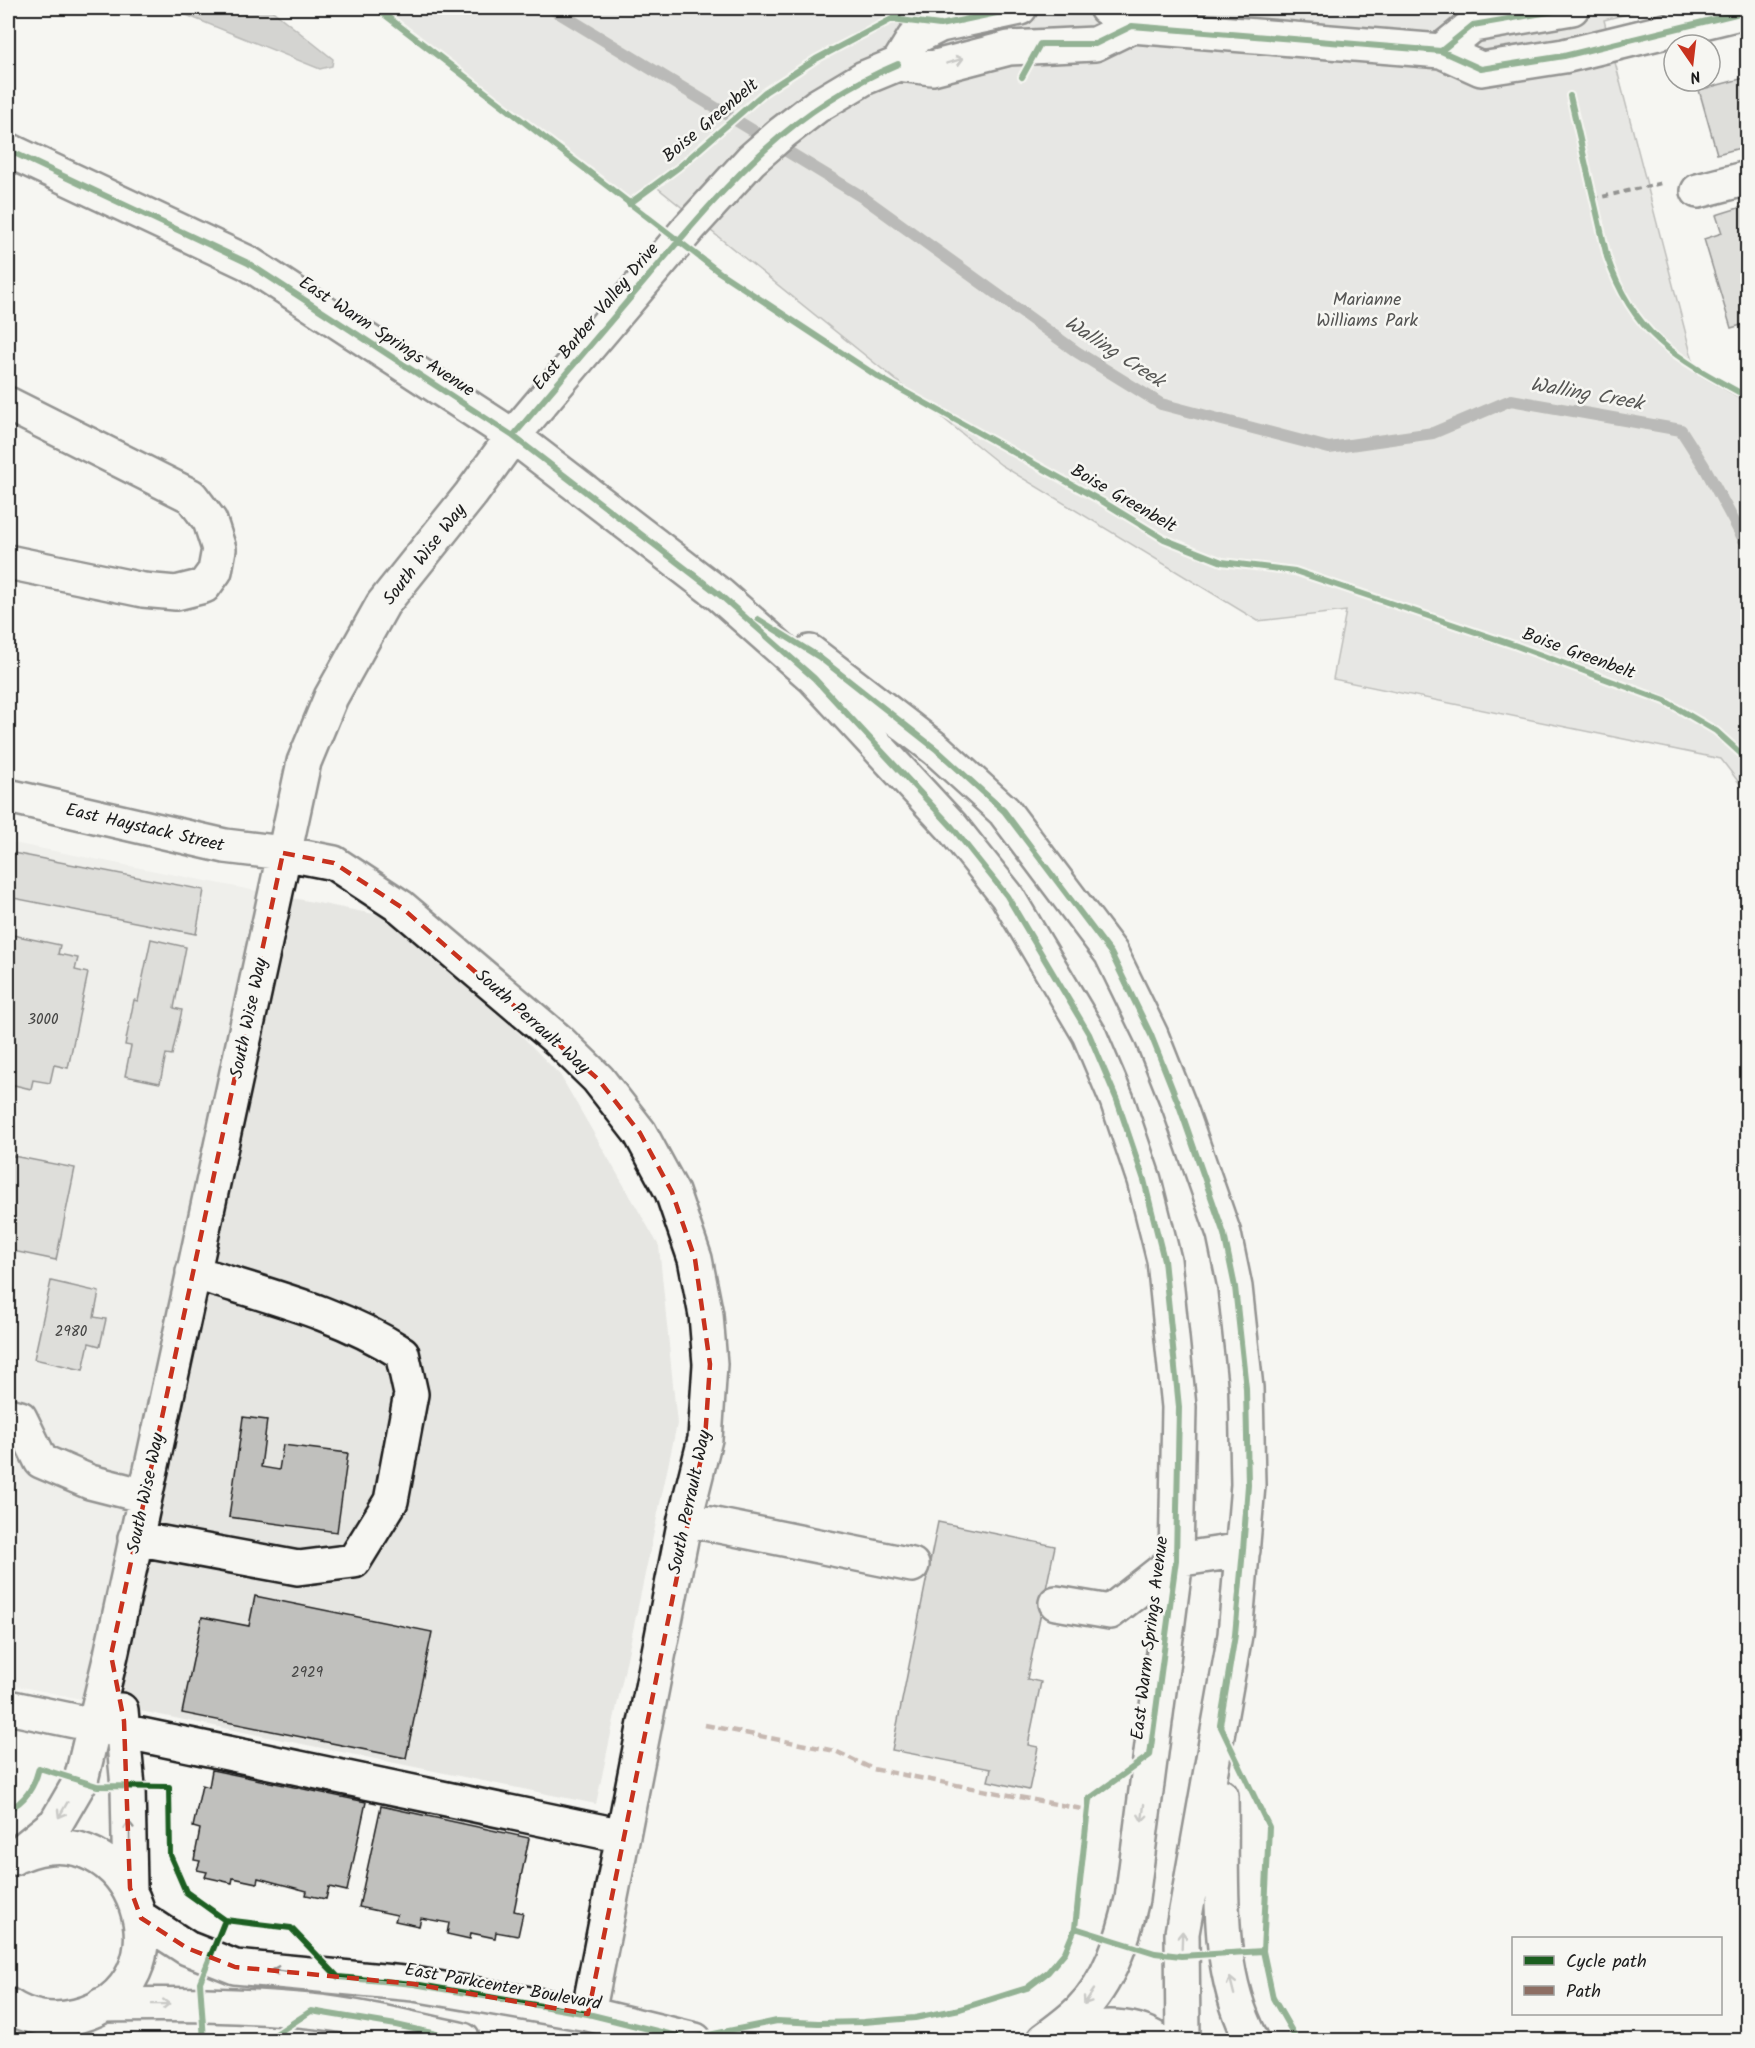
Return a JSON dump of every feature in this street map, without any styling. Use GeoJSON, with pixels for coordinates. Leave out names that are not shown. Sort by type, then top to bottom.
{"type":"FeatureCollection","features":[{"type":"Feature","properties":{"kind":"street"},"geometry":{"type":"LineString","coordinates":[[898,64],[914,38],[940,25],[1020,8]]}},
{"type":"Feature","properties":{"kind":"street"},"geometry":{"type":"LineString","coordinates":[[1441,51],[1473,25],[1572,8]]}},
{"type":"Feature","properties":{"kind":"street","name":"East Barber Valley Drive"},"geometry":{"type":"LineString","coordinates":[[513,436],[689,228],[752,160],[817,106],[864,78],[898,64],[932,68],[1009,48],[1095,44],[1119,17],[1441,51],[1480,69],[1564,56],[1748,11]]}},
{"type":"Feature","properties":{"kind":"street","name":"East Warm Springs Avenue"},"geometry":{"type":"LineString","coordinates":[[8,150],[248,263],[513,436],[720,595],[814,678],[952,827],[1007,896],[1089,1034],[1117,1100],[1144,1180],[1164,1260],[1179,1407],[1176,1560],[1132,1899],[1122,1941],[1109,1969],[1081,2010],[1046,2040]]}},
{"type":"Feature","properties":{"kind":"street"},"geometry":{"type":"LineString","coordinates":[[1698,191],[1748,178]]}},
{"type":"Feature","properties":{"kind":"street"},"geometry":{"type":"LineString","coordinates":[[8,404],[192,496],[210,520],[219,549],[215,571],[204,586],[176,593],[143,590],[8,562]]}},
{"type":"Feature","properties":{"kind":"street","name":"South Wise Way"},"geometry":{"type":"LineString","coordinates":[[130,1888],[109,1728],[111,1655],[303,762],[331,697],[383,604],[471,494],[513,436]]}},
{"type":"Feature","properties":{"kind":"street","name":"East Warm Springs Avenue"},"geometry":{"type":"LineString","coordinates":[[720,595],[819,657],[937,750],[1004,811],[1111,953],[1151,1035],[1224,1234],[1235,1287],[1246,1388],[1248,1485],[1235,1635],[1182,1933],[1183,2040]]}},
{"type":"Feature","properties":{"kind":"street","name":"East Haystack Street"},"geometry":{"type":"LineString","coordinates":[[8,796],[225,846],[283,853]]}},
{"type":"Feature","properties":{"kind":"street","name":"South Perrault Way"},"geometry":{"type":"LineString","coordinates":[[283,853],[334,863],[401,907],[558,1040],[598,1079],[640,1133],[672,1192],[695,1258],[706,1315],[710,1364],[705,1439],[685,1519],[588,2014]]}},
{"type":"Feature","properties":{"kind":"street"},"geometry":{"type":"LineString","coordinates":[[135,1538],[298,1568],[354,1561],[392,1501],[411,1394],[402,1353],[373,1334],[319,1312],[193,1272]]}},
{"type":"Feature","properties":{"kind":"street"},"geometry":{"type":"LineString","coordinates":[[8,1415],[20,1418],[41,1461],[90,1482],[145,1496]]}},
{"type":"Feature","properties":{"kind":"street"},"geometry":{"type":"LineString","coordinates":[[685,1519],[912,1565]]}},
{"type":"Feature","properties":{"kind":"street"},"geometry":{"type":"LineString","coordinates":[[1056,1603],[1110,1612],[1176,1560],[1244,1550]]}},
{"type":"Feature","properties":{"kind":"street"},"geometry":{"type":"LineString","coordinates":[[8,1707],[623,1836]]}},
{"type":"Feature","properties":{"kind":"street"},"geometry":{"type":"LineString","coordinates":[[1220,1725],[1225,1954],[1242,2022],[1252,2040]]}},
{"type":"Feature","properties":{"kind":"street","name":"South Wise Way"},"geometry":{"type":"LineString","coordinates":[[9,1859],[56,1823],[109,1728]]}},
{"type":"Feature","properties":{"kind":"street"},"geometry":{"type":"LineString","coordinates":[[9,1859],[44,1848],[77,1849],[98,1857],[116,1871],[130,1888],[141,1918],[142,1941],[137,1963],[126,1984],[58,2040]]}},
{"type":"Feature","properties":{"kind":"street","name":"East Parkcenter Boulevard"},"geometry":{"type":"LineString","coordinates":[[141,1918],[187,1948],[235,1966],[414,1983],[588,2014],[695,2040]]}},
{"type":"Feature","properties":{"kind":"street"},"geometry":{"type":"LineString","coordinates":[[8,2006],[35,2017],[62,2020],[95,2009],[202,2003],[311,2011],[396,2025],[463,2040]]}},
{"type":"Feature","properties":{"kind":"street"},"geometry":{"type":"LineString","coordinates":[[1046,2040],[1077,2029],[1116,2027],[1157,2040]]}},
{"type":"Feature","properties":{"kind":"path"},"geometry":{"type":"LineString","coordinates":[[1593,199],[1678,179],[1698,191]]}},
{"type":"Feature","properties":{"kind":"highlighted area"},"geometry":{"type":"Polygon","coordinates":[[[283,853],[334,863],[401,907],[598,1079],[640,1133],[672,1192],[695,1259],[710,1364],[705,1439],[588,2014],[414,1984],[235,1967],[187,1948],[141,1918],[130,1888],[124,1721],[111,1655],[283,853]]]}},
{"type":"Feature","properties":{"kind":"shaded area"},"geometry":{"type":"Polygon","coordinates":[[[169,8],[269,8],[333,59],[332,66],[320,69],[169,8]]]}},
{"type":"Feature","properties":{"kind":"shaded area"},"geometry":{"type":"Polygon","coordinates":[[[8,842],[409,921],[560,1075],[659,1246],[677,1424],[596,1804],[8,1684],[8,842]]]}},
{"type":"Feature","properties":{"kind":"green space","name":"Marianne Williams Park"},"geometry":{"type":"Polygon","coordinates":[[[376,8],[1649,8],[1604,20],[1696,373],[1747,402],[1747,793],[1721,759],[1333,679],[1346,611],[1258,621],[1001,465],[654,185],[629,204],[376,8]]]}},
{"type":"Feature","properties":{"kind":"building"},"geometry":{"type":"Polygon","coordinates":[[[1748,77],[1748,146],[1717,154],[1700,93],[1722,93],[1722,84],[1748,77]]]}},
{"type":"Feature","properties":{"kind":"building"},"geometry":{"type":"Polygon","coordinates":[[[1748,205],[1748,323],[1731,328],[1704,239],[1722,233],[1716,215],[1748,205]]]}},
{"type":"Feature","properties":{"kind":"building"},"geometry":{"type":"Polygon","coordinates":[[[8,852],[204,890],[196,934],[8,897],[8,852]]]}},
{"type":"Feature","properties":{"kind":"building"},"geometry":{"type":"Polygon","coordinates":[[[8,934],[60,945],[58,954],[78,958],[75,970],[88,973],[68,1068],[54,1065],[50,1083],[33,1080],[31,1089],[14,1085],[12,1094],[8,1093],[8,934]]]}},
{"type":"Feature","properties":{"kind":"building"},"geometry":{"type":"Polygon","coordinates":[[[151,939],[186,947],[174,1008],[182,1010],[172,1055],[166,1054],[160,1083],[125,1076],[131,1046],[125,1045],[134,1000],[138,1001],[151,939]]]}},
{"type":"Feature","properties":{"kind":"building"},"geometry":{"type":"Polygon","coordinates":[[[8,1155],[75,1168],[56,1260],[8,1250],[8,1155]]]}},
{"type":"Feature","properties":{"kind":"building"},"geometry":{"type":"Polygon","coordinates":[[[51,1281],[99,1292],[94,1317],[106,1319],[100,1346],[89,1343],[83,1370],[34,1359],[51,1281]]]}},
{"type":"Feature","properties":{"kind":"building"},"geometry":{"type":"Polygon","coordinates":[[[243,1417],[267,1420],[261,1467],[279,1470],[283,1445],[348,1453],[337,1532],[229,1517],[243,1417]]]}},
{"type":"Feature","properties":{"kind":"building"},"geometry":{"type":"Polygon","coordinates":[[[938,1522],[1055,1546],[1027,1679],[1041,1682],[1028,1745],[1038,1747],[1029,1790],[988,1781],[991,1769],[892,1750],[938,1522]]]}},
{"type":"Feature","properties":{"kind":"building"},"geometry":{"type":"Polygon","coordinates":[[[255,1596],[432,1632],[406,1758],[182,1713],[202,1617],[249,1626],[255,1596]]]}},
{"type":"Feature","properties":{"kind":"building"},"geometry":{"type":"Polygon","coordinates":[[[212,1770],[366,1802],[347,1891],[329,1887],[326,1899],[306,1895],[307,1891],[258,1878],[257,1883],[233,1878],[232,1883],[205,1877],[207,1872],[197,1870],[200,1861],[194,1860],[200,1829],[193,1827],[202,1785],[209,1787],[212,1770]]]}},
{"type":"Feature","properties":{"kind":"building"},"geometry":{"type":"Polygon","coordinates":[[[381,1806],[529,1838],[514,1911],[523,1913],[518,1936],[496,1932],[495,1938],[471,1933],[470,1939],[447,1934],[449,1923],[421,1918],[419,1926],[395,1921],[397,1915],[359,1907],[381,1806]]]}},
{"type":"Feature","properties":{"kind":"waterway","name":"Walling Creek"},"geometry":{"type":"LineString","coordinates":[[551,8],[864,198],[1077,352],[1161,404],[1329,448],[1433,433],[1511,400],[1681,430],[1704,466],[1744,540],[1748,541]]}},
{"type":"Feature","properties":{"kind":"marked path"},"geometry":{"type":"LineString","coordinates":[[705,1725],[835,1751],[873,1769],[1087,1810]]}},
{"type":"Feature","properties":{"kind":"cycle path","name":"Boise Greenbelt"},"geometry":{"type":"LineString","coordinates":[[376,8],[719,272],[880,378],[1105,503],[1164,539],[1222,562],[1295,571],[1514,645],[1665,701],[1716,731],[1748,760]]}},
{"type":"Feature","properties":{"kind":"cycle path","name":"Boise Greenbelt"},"geometry":{"type":"LineString","coordinates":[[629,204],[679,167],[765,92],[816,59],[892,19],[906,8]]}},
{"type":"Feature","properties":{"kind":"cycle path"},"geometry":{"type":"LineString","coordinates":[[892,19],[940,25],[1020,8]]}},
{"type":"Feature","properties":{"kind":"cycle path"},"geometry":{"type":"LineString","coordinates":[[1441,51],[1473,25],[1572,8]]}},
{"type":"Feature","properties":{"kind":"cycle path"},"geometry":{"type":"LineString","coordinates":[[1022,77],[1040,44],[1095,44],[1132,26],[1441,51],[1481,69],[1564,56],[1748,11]]}},
{"type":"Feature","properties":{"kind":"cycle path"},"geometry":{"type":"LineString","coordinates":[[513,436],[731,182],[790,128],[823,104],[858,83],[898,64]]}},
{"type":"Feature","properties":{"kind":"cycle path"},"geometry":{"type":"LineString","coordinates":[[1570,96],[1607,257],[1631,307],[1661,343],[1700,370],[1748,397]]}},
{"type":"Feature","properties":{"kind":"cycle path"},"geometry":{"type":"LineString","coordinates":[[8,150],[248,263],[513,436],[720,595],[814,678],[952,827],[1007,896],[1089,1034],[1117,1100],[1144,1180],[1164,1260],[1179,1407],[1176,1560],[1150,1755],[1089,1799],[1075,1928],[1065,1952],[1048,1972],[1027,1988],[960,2009],[915,2018],[818,2023],[777,2021],[689,2039],[588,2014],[414,1984],[338,1977],[291,1928],[225,1920],[186,1892],[170,1855],[169,1787],[97,1786],[39,1768],[28,1793],[8,1809]]}},
{"type":"Feature","properties":{"kind":"cycle path"},"geometry":{"type":"LineString","coordinates":[[758,619],[819,657],[937,750],[1004,811],[1111,953],[1151,1035],[1180,1108],[1224,1234],[1235,1287],[1246,1388],[1248,1485],[1243,1550],[1235,1635],[1220,1725],[1269,1827],[1263,1951],[1273,1998],[1297,2040]]}},
{"type":"Feature","properties":{"kind":"cycle path"},"geometry":{"type":"LineString","coordinates":[[204,2040],[200,1982],[225,1920]]}},
{"type":"Feature","properties":{"kind":"cycle path"},"geometry":{"type":"LineString","coordinates":[[1075,1928],[1155,1953],[1181,1956],[1263,1951]]}},
{"type":"Feature","properties":{"kind":"cycle path"},"geometry":{"type":"LineString","coordinates":[[267,2040],[311,2011],[396,2025],[463,2040]]}}]}
